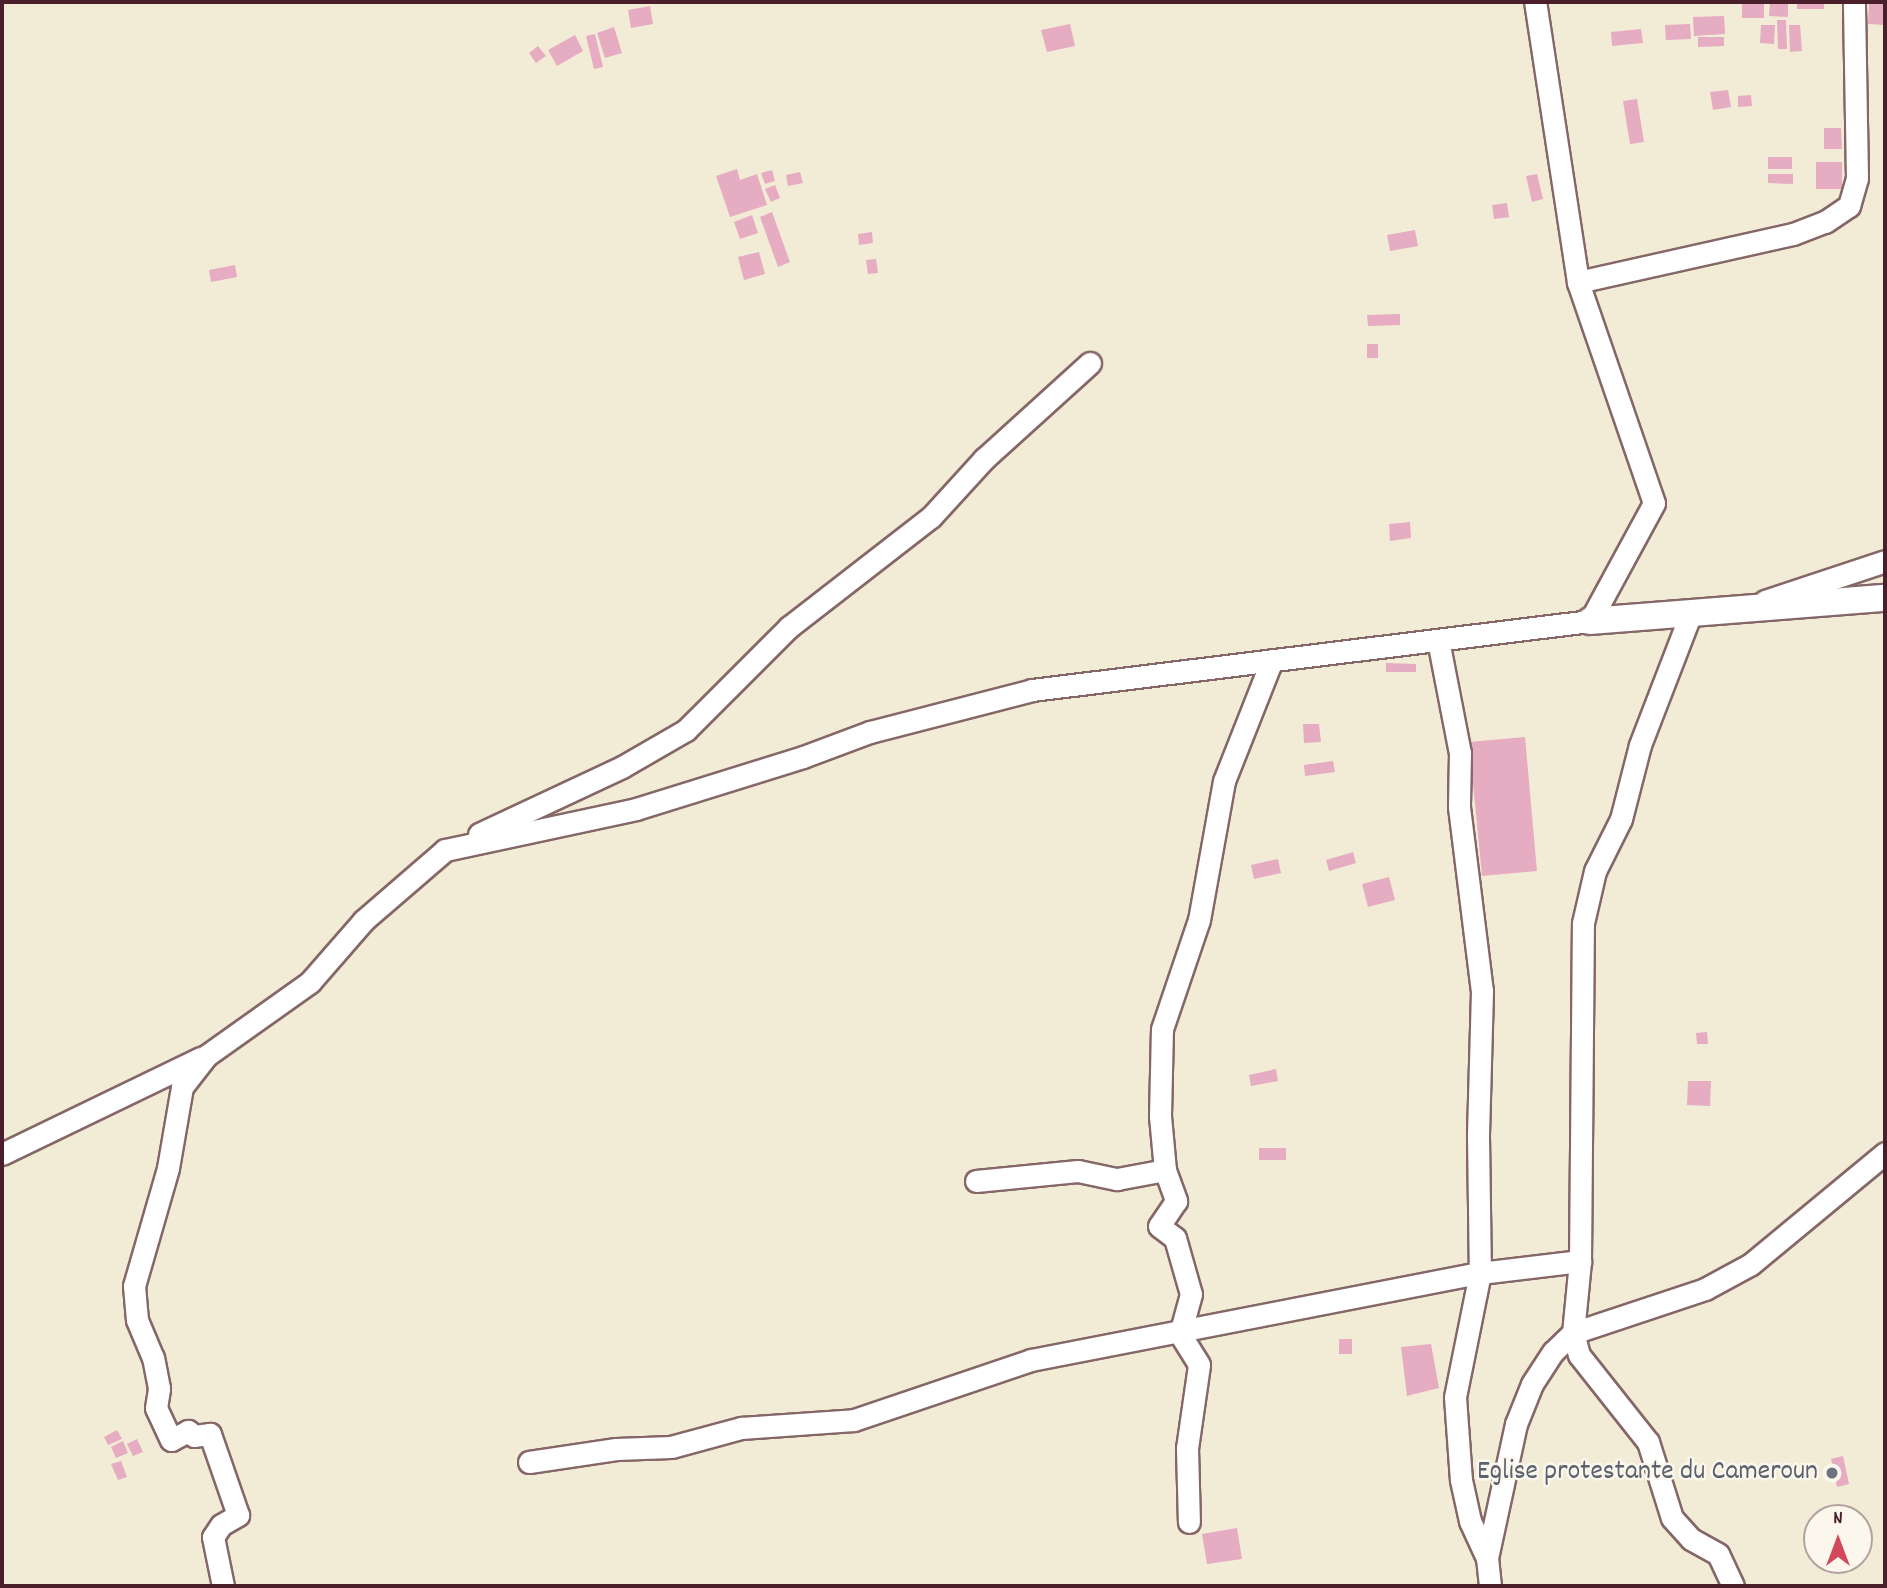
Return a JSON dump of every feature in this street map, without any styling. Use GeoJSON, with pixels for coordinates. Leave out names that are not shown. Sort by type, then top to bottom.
{"type":"FeatureCollection","features":[{"type":"Feature","properties":{"kind":"street"},"geometry":{"type":"LineString","coordinates":[[1535,2],[1578,282],[1654,503],[1590,621]]}},
{"type":"Feature","properties":{"kind":"street"},"geometry":{"type":"LineString","coordinates":[[1578,282],[1793,234],[1825,222],[1849,206],[1857,178],[1854,2]]}},
{"type":"Feature","properties":{"kind":"street"},"geometry":{"type":"LineString","coordinates":[[2,1154],[206,1056],[310,982],[364,920],[445,850],[622,767],[686,730],[789,627],[931,517],[984,459],[1090,363]]}},
{"type":"Feature","properties":{"kind":"street"},"geometry":{"type":"LineString","coordinates":[[1745,608],[1885,561]]}},
{"type":"Feature","properties":{"kind":"street"},"geometry":{"type":"LineString","coordinates":[[445,850],[636,810],[803,757],[870,732],[958,706],[1032,690],[1590,621],[1885,598]]}},
{"type":"Feature","properties":{"kind":"street"},"geometry":{"type":"LineString","coordinates":[[1690,612],[1640,744],[1621,819],[1595,871],[1583,923],[1580,1261],[1573,1333],[1579,1355],[1648,1442],[1672,1518],[1691,1539],[1717,1554],[1733,1586]]}},
{"type":"Feature","properties":{"kind":"street"},"geometry":{"type":"LineString","coordinates":[[1438,640],[1460,753],[1459,807],[1482,991],[1478,1136],[1480,1273],[1455,1397],[1461,1480],[1470,1521],[1487,1558]]}},
{"type":"Feature","properties":{"kind":"street"},"geometry":{"type":"LineString","coordinates":[[1189,1522],[1187,1448],[1199,1365],[1180,1334],[1191,1294],[1175,1238],[1159,1226],[1176,1201],[1165,1170],[1160,1116],[1162,1029],[1199,920],[1224,780],[1272,660]]}},
{"type":"Feature","properties":{"kind":"street"},"geometry":{"type":"LineString","coordinates":[[206,1056],[182,1087],[168,1168],[134,1286],[137,1320],[153,1358],[159,1388],[156,1408],[171,1440],[188,1431],[194,1436],[210,1434],[239,1516],[221,1525],[213,1537],[223,1586]]}},
{"type":"Feature","properties":{"kind":"street"},"geometry":{"type":"LineString","coordinates":[[1490,1586],[1487,1558],[1516,1424],[1532,1384],[1553,1352],[1573,1333],[1705,1289],[1751,1264],[1885,1153]]}},
{"type":"Feature","properties":{"kind":"street"},"geometry":{"type":"LineString","coordinates":[[976,1181],[1078,1171],[1117,1179],[1165,1170]]}},
{"type":"Feature","properties":{"kind":"street"},"geometry":{"type":"LineString","coordinates":[[529,1462],[616,1449],[671,1447],[741,1428],[854,1420],[1031,1360],[1180,1334],[1480,1273],[1580,1261]]}},
{"type":"Feature","properties":{"kind":"building"},"geometry":{"type":"Polygon","coordinates":[[[1742,2],[1764,2],[1764,18],[1742,18],[1742,2]]]}},
{"type":"Feature","properties":{"kind":"building"},"geometry":{"type":"Polygon","coordinates":[[[1770,2],[1788,2],[1788,17],[1769,16],[1770,2]]]}},
{"type":"Feature","properties":{"kind":"building"},"geometry":{"type":"Polygon","coordinates":[[[1797,2],[1824,2],[1824,9],[1797,9],[1797,2]]]}},
{"type":"Feature","properties":{"kind":"building"},"geometry":{"type":"Polygon","coordinates":[[[1869,3],[1885,3],[1885,25],[1868,24],[1869,3]]]}},
{"type":"Feature","properties":{"kind":"building"},"geometry":{"type":"Polygon","coordinates":[[[650,6],[653,24],[631,28],[628,10],[650,6]]]}},
{"type":"Feature","properties":{"kind":"building"},"geometry":{"type":"Polygon","coordinates":[[[1724,16],[1725,34],[1694,36],[1693,17],[1724,16]]]}},
{"type":"Feature","properties":{"kind":"building"},"geometry":{"type":"Polygon","coordinates":[[[1777,20],[1786,20],[1787,49],[1778,49],[1777,20]]]}},
{"type":"Feature","properties":{"kind":"building"},"geometry":{"type":"Polygon","coordinates":[[[1070,24],[1075,46],[1047,52],[1041,30],[1070,24]]]}},
{"type":"Feature","properties":{"kind":"building"},"geometry":{"type":"Polygon","coordinates":[[[1690,24],[1691,39],[1666,40],[1665,25],[1690,24]]]}},
{"type":"Feature","properties":{"kind":"building"},"geometry":{"type":"Polygon","coordinates":[[[1761,25],[1775,25],[1774,44],[1760,43],[1761,25]]]}},
{"type":"Feature","properties":{"kind":"building"},"geometry":{"type":"Polygon","coordinates":[[[1789,25],[1800,25],[1802,51],[1790,52],[1789,25]]]}},
{"type":"Feature","properties":{"kind":"building"},"geometry":{"type":"Polygon","coordinates":[[[614,27],[622,53],[605,58],[597,33],[614,27]]]}},
{"type":"Feature","properties":{"kind":"building"},"geometry":{"type":"Polygon","coordinates":[[[1641,29],[1643,43],[1612,46],[1611,32],[1641,29]]]}},
{"type":"Feature","properties":{"kind":"building"},"geometry":{"type":"Polygon","coordinates":[[[595,34],[603,67],[594,69],[586,36],[595,34]]]}},
{"type":"Feature","properties":{"kind":"building"},"geometry":{"type":"Polygon","coordinates":[[[575,35],[583,51],[557,66],[548,50],[575,35]]]}},
{"type":"Feature","properties":{"kind":"building"},"geometry":{"type":"Polygon","coordinates":[[[1698,37],[1724,37],[1724,46],[1698,47],[1698,37]]]}},
{"type":"Feature","properties":{"kind":"building"},"geometry":{"type":"Polygon","coordinates":[[[538,46],[546,56],[536,63],[529,53],[538,46]]]}},
{"type":"Feature","properties":{"kind":"building"},"geometry":{"type":"Polygon","coordinates":[[[1728,90],[1731,107],[1713,110],[1710,92],[1728,90]]]}},
{"type":"Feature","properties":{"kind":"building"},"geometry":{"type":"Polygon","coordinates":[[[1751,95],[1752,106],[1738,107],[1738,96],[1751,95]]]}},
{"type":"Feature","properties":{"kind":"building"},"geometry":{"type":"Polygon","coordinates":[[[1637,99],[1644,142],[1630,144],[1623,101],[1637,99]]]}},
{"type":"Feature","properties":{"kind":"building"},"geometry":{"type":"Polygon","coordinates":[[[1824,128],[1841,128],[1842,149],[1824,149],[1824,128]]]}},
{"type":"Feature","properties":{"kind":"building"},"geometry":{"type":"Polygon","coordinates":[[[1768,157],[1792,157],[1792,169],[1768,169],[1768,157]]]}},
{"type":"Feature","properties":{"kind":"building"},"geometry":{"type":"Polygon","coordinates":[[[1816,162],[1842,162],[1842,189],[1816,189],[1816,162]]]}},
{"type":"Feature","properties":{"kind":"building"},"geometry":{"type":"Polygon","coordinates":[[[737,169],[740,180],[757,174],[767,205],[730,217],[716,176],[737,169]]]}},
{"type":"Feature","properties":{"kind":"building"},"geometry":{"type":"Polygon","coordinates":[[[772,170],[775,181],[765,184],[761,173],[772,170]]]}},
{"type":"Feature","properties":{"kind":"building"},"geometry":{"type":"Polygon","coordinates":[[[800,172],[803,183],[788,186],[786,175],[800,172]]]}},
{"type":"Feature","properties":{"kind":"building"},"geometry":{"type":"Polygon","coordinates":[[[1537,174],[1543,199],[1532,202],[1526,176],[1537,174]]]}},
{"type":"Feature","properties":{"kind":"building"},"geometry":{"type":"Polygon","coordinates":[[[1768,174],[1793,174],[1793,184],[1768,183],[1768,174]]]}},
{"type":"Feature","properties":{"kind":"building"},"geometry":{"type":"Polygon","coordinates":[[[775,185],[780,198],[771,202],[765,189],[775,185]]]}},
{"type":"Feature","properties":{"kind":"building"},"geometry":{"type":"Polygon","coordinates":[[[1507,203],[1509,217],[1494,219],[1492,205],[1507,203]]]}},
{"type":"Feature","properties":{"kind":"building"},"geometry":{"type":"Polygon","coordinates":[[[772,212],[790,262],[778,267],[760,217],[772,212]]]}},
{"type":"Feature","properties":{"kind":"building"},"geometry":{"type":"Polygon","coordinates":[[[752,215],[758,233],[740,239],[734,222],[752,215]]]}},
{"type":"Feature","properties":{"kind":"building"},"geometry":{"type":"Polygon","coordinates":[[[1415,230],[1418,246],[1390,251],[1387,235],[1415,230]]]}},
{"type":"Feature","properties":{"kind":"building"},"geometry":{"type":"Polygon","coordinates":[[[872,232],[873,243],[859,245],[858,234],[872,232]]]}},
{"type":"Feature","properties":{"kind":"building"},"geometry":{"type":"Polygon","coordinates":[[[759,252],[765,274],[744,280],[738,257],[759,252]]]}},
{"type":"Feature","properties":{"kind":"building"},"geometry":{"type":"Polygon","coordinates":[[[876,259],[878,273],[868,274],[866,260],[876,259]]]}},
{"type":"Feature","properties":{"kind":"building"},"geometry":{"type":"Polygon","coordinates":[[[235,265],[237,277],[211,282],[209,270],[235,265]]]}},
{"type":"Feature","properties":{"kind":"building"},"geometry":{"type":"Polygon","coordinates":[[[1400,314],[1400,325],[1368,326],[1367,315],[1400,314]]]}},
{"type":"Feature","properties":{"kind":"building"},"geometry":{"type":"Polygon","coordinates":[[[1367,344],[1378,344],[1378,358],[1367,358],[1367,344]]]}},
{"type":"Feature","properties":{"kind":"building"},"geometry":{"type":"Polygon","coordinates":[[[1410,522],[1411,538],[1390,541],[1389,524],[1410,522]]]}},
{"type":"Feature","properties":{"kind":"building"},"geometry":{"type":"Polygon","coordinates":[[[1386,663],[1416,664],[1416,672],[1386,672],[1386,663]]]}},
{"type":"Feature","properties":{"kind":"building"},"geometry":{"type":"Polygon","coordinates":[[[1303,724],[1319,724],[1321,742],[1304,743],[1303,724]]]}},
{"type":"Feature","properties":{"kind":"building"},"geometry":{"type":"Polygon","coordinates":[[[1525,737],[1537,871],[1482,876],[1469,742],[1525,737]]]}},
{"type":"Feature","properties":{"kind":"building"},"geometry":{"type":"Polygon","coordinates":[[[1333,761],[1335,772],[1305,776],[1304,765],[1333,761]]]}},
{"type":"Feature","properties":{"kind":"building"},"geometry":{"type":"Polygon","coordinates":[[[1353,852],[1356,863],[1329,871],[1326,860],[1353,852]]]}},
{"type":"Feature","properties":{"kind":"building"},"geometry":{"type":"Polygon","coordinates":[[[1278,859],[1281,873],[1254,879],[1251,865],[1278,859]]]}},
{"type":"Feature","properties":{"kind":"building"},"geometry":{"type":"Polygon","coordinates":[[[1389,877],[1395,900],[1368,907],[1362,884],[1389,877]]]}},
{"type":"Feature","properties":{"kind":"building"},"geometry":{"type":"Polygon","coordinates":[[[1707,1032],[1708,1044],[1697,1044],[1696,1033],[1707,1032]]]}},
{"type":"Feature","properties":{"kind":"building"},"geometry":{"type":"Polygon","coordinates":[[[1276,1069],[1278,1081],[1251,1086],[1249,1075],[1276,1069]]]}},
{"type":"Feature","properties":{"kind":"building"},"geometry":{"type":"Polygon","coordinates":[[[1688,1081],[1711,1081],[1710,1106],[1687,1105],[1688,1081]]]}},
{"type":"Feature","properties":{"kind":"building"},"geometry":{"type":"Polygon","coordinates":[[[1259,1148],[1286,1148],[1286,1160],[1259,1160],[1259,1148]]]}},
{"type":"Feature","properties":{"kind":"building"},"geometry":{"type":"Polygon","coordinates":[[[1339,1339],[1352,1339],[1352,1354],[1339,1354],[1339,1339]]]}},
{"type":"Feature","properties":{"kind":"building"},"geometry":{"type":"Polygon","coordinates":[[[1431,1344],[1439,1388],[1407,1396],[1401,1347],[1431,1344]]]}},
{"type":"Feature","properties":{"kind":"building"},"geometry":{"type":"Polygon","coordinates":[[[117,1430],[122,1439],[108,1445],[104,1437],[117,1430]]]}},
{"type":"Feature","properties":{"kind":"building"},"geometry":{"type":"Polygon","coordinates":[[[137,1439],[143,1452],[133,1456],[127,1444],[137,1439]]]}},
{"type":"Feature","properties":{"kind":"building"},"geometry":{"type":"Polygon","coordinates":[[[123,1441],[128,1453],[116,1458],[111,1447],[123,1441]]]}},
{"type":"Feature","properties":{"kind":"building"},"geometry":{"type":"Polygon","coordinates":[[[1843,1456],[1849,1484],[1837,1487],[1831,1459],[1843,1456]]]}},
{"type":"Feature","properties":{"kind":"building"},"geometry":{"type":"Polygon","coordinates":[[[121,1461],[127,1477],[118,1480],[111,1464],[121,1461]]]}},
{"type":"Feature","properties":{"kind":"building"},"geometry":{"type":"Polygon","coordinates":[[[1237,1528],[1242,1559],[1207,1564],[1202,1534],[1237,1528]]]}},
{"type":"Feature","properties":{"kind":"place","name":"Eglise protestante du Cameroun"},"geometry":{"type":"Point","coordinates":[1832,1473]}}]}
